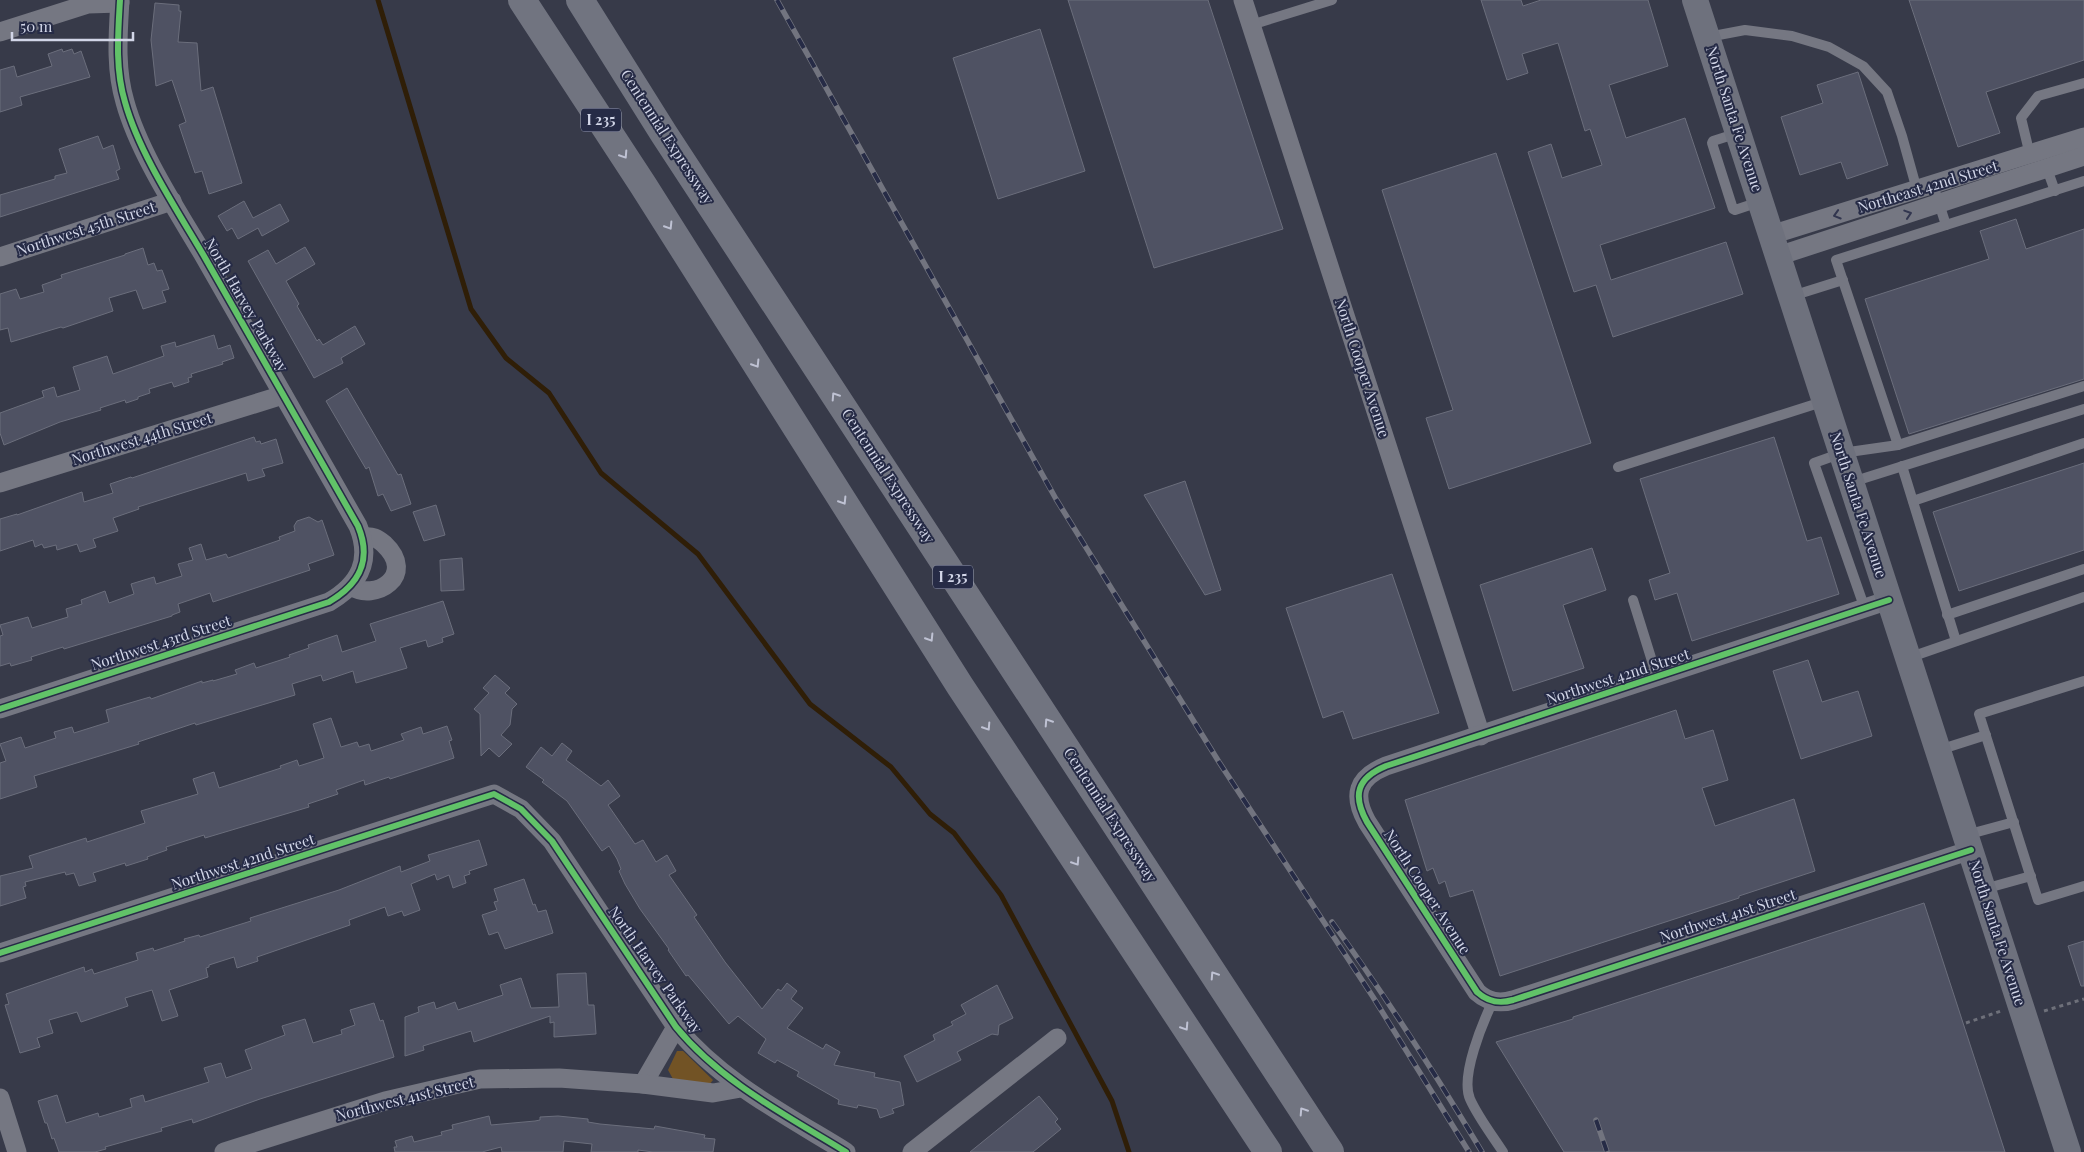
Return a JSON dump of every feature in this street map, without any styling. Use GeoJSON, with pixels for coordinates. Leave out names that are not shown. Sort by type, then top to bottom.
{"type":"FeatureCollection","features":[{"type":"Feature","properties":{"kind":"highway"},"geometry":{"type":"LineString","coordinates":[[514,0],[558,56]]}},
{"type":"Feature","properties":{"kind":"highway","name":"I 235"},"geometry":{"type":"LineString","coordinates":[[522,0],[643,185],[960,686],[1268,1152]]}},
{"type":"Feature","properties":{"kind":"highway","name":"Centennial Expressway"},"geometry":{"type":"LineString","coordinates":[[580,0],[664,134],[1330,1152]]}},
{"type":"Feature","properties":{"kind":"main road","name":"North Santa Fe Avenue"},"geometry":{"type":"LineString","coordinates":[[1695,0],[2068,1152]]}},
{"type":"Feature","properties":{"kind":"street","name":"North Cooper Avenue"},"geometry":{"type":"LineString","coordinates":[[1243,0],[1481,736]]}},
{"type":"Feature","properties":{"kind":"street"},"geometry":{"type":"LineString","coordinates":[[0,32],[88,4],[120,2]]}},
{"type":"Feature","properties":{"kind":"street","name":"North Harvey Parkway"},"geometry":{"type":"LineString","coordinates":[[120,2],[118,62],[124,100],[136,133],[172,201],[363,536]]}},
{"type":"Feature","properties":{"kind":"street","name":"Northeast 42nd Street"},"geometry":{"type":"LineString","coordinates":[[1775,246],[1939,203],[2084,137]]}},
{"type":"Feature","properties":{"kind":"street","name":"Northeast 42nd Street"},"geometry":{"type":"LineString","coordinates":[[1775,246],[1925,188],[2039,158],[2084,156]]}},
{"type":"Feature","properties":{"kind":"street","name":"Northwest 45th Street"},"geometry":{"type":"LineString","coordinates":[[0,256],[172,201]]}},
{"type":"Feature","properties":{"kind":"street","name":"Northwest 44th Street"},"geometry":{"type":"LineString","coordinates":[[0,483],[284,395]]}},
{"type":"Feature","properties":{"kind":"street"},"geometry":{"type":"LineString","coordinates":[[363,536],[377,538],[394,556],[398,564],[396,575],[390,582],[369,591],[358,591],[352,586],[363,558],[363,536]]}},
{"type":"Feature","properties":{"kind":"street","name":"Northwest 43rd Street"},"geometry":{"type":"LineString","coordinates":[[0,709],[329,602],[352,586]]}},
{"type":"Feature","properties":{"kind":"street","name":"Northwest 42nd Street"},"geometry":{"type":"LineString","coordinates":[[1360,785],[1374,771],[1889,600]]}},
{"type":"Feature","properties":{"kind":"street","name":"North Cooper Avenue"},"geometry":{"type":"LineString","coordinates":[[1360,785],[1358,804],[1367,822],[1477,992],[1493,1002]]}},
{"type":"Feature","properties":{"kind":"street","name":"North Harvey Parkway"},"geometry":{"type":"LineString","coordinates":[[494,794],[521,809],[552,841],[687,1041],[741,1088],[846,1152]]}},
{"type":"Feature","properties":{"kind":"street","name":"Northwest 42nd Street"},"geometry":{"type":"LineString","coordinates":[[0,953],[494,794]]}},
{"type":"Feature","properties":{"kind":"street","name":"Northwest 41st Street"},"geometry":{"type":"LineString","coordinates":[[1493,1002],[1504,1003],[1519,998],[1968,842]]}},
{"type":"Feature","properties":{"kind":"street"},"geometry":{"type":"LineString","coordinates":[[643,1084],[676,1027]]}},
{"type":"Feature","properties":{"kind":"street"},"geometry":{"type":"LineString","coordinates":[[912,1152],[1057,1038]]}},
{"type":"Feature","properties":{"kind":"street","name":"Northwest 41st Street"},"geometry":{"type":"LineString","coordinates":[[224,1152],[385,1101],[480,1079],[559,1078],[643,1084],[713,1092],[741,1088]]}},
{"type":"Feature","properties":{"kind":"street"},"geometry":{"type":"LineString","coordinates":[[0,1098],[17,1152]]}},
{"type":"Feature","properties":{"kind":"lane"},"geometry":{"type":"LineString","coordinates":[[1251,25],[1332,0]]}},
{"type":"Feature","properties":{"kind":"lane"},"geometry":{"type":"LineString","coordinates":[[1707,37],[1745,30],[1792,36],[1829,47],[1863,66],[1886,92],[1902,136],[1925,188],[1939,203],[1946,225]]}},
{"type":"Feature","properties":{"kind":"lane"},"geometry":{"type":"LineString","coordinates":[[2055,191],[2022,118],[2038,96],[2084,83]]}},
{"type":"Feature","properties":{"kind":"lane"},"geometry":{"type":"LineString","coordinates":[[1898,445],[1836,260],[2084,181]]}},
{"type":"Feature","properties":{"kind":"lane"},"geometry":{"type":"LineString","coordinates":[[1791,296],[1843,280]]}},
{"type":"Feature","properties":{"kind":"lane"},"geometry":{"type":"LineString","coordinates":[[1865,609],[1814,463],[1842,453],[1898,445],[2084,386]]}},
{"type":"Feature","properties":{"kind":"lane"},"geometry":{"type":"LineString","coordinates":[[1618,466],[1825,401]]}},
{"type":"Feature","properties":{"kind":"lane"},"geometry":{"type":"LineString","coordinates":[[1851,483],[2084,409]]}},
{"type":"Feature","properties":{"kind":"lane"},"geometry":{"type":"LineString","coordinates":[[1913,501],[2084,443]]}},
{"type":"Feature","properties":{"kind":"lane"},"geometry":{"type":"LineString","coordinates":[[1902,466],[1956,641]]}},
{"type":"Feature","properties":{"kind":"lane"},"geometry":{"type":"LineString","coordinates":[[1948,615],[2084,568]]}},
{"type":"Feature","properties":{"kind":"lane"},"geometry":{"type":"LineString","coordinates":[[1908,658],[2084,597]]}},
{"type":"Feature","properties":{"kind":"lane"},"geometry":{"type":"LineString","coordinates":[[1633,600],[1657,677]]}},
{"type":"Feature","properties":{"kind":"lane"},"geometry":{"type":"LineString","coordinates":[[2084,681],[1979,714],[2038,900],[2084,886]]}},
{"type":"Feature","properties":{"kind":"lane"},"geometry":{"type":"LineString","coordinates":[[1938,750],[1986,735]]}},
{"type":"Feature","properties":{"kind":"lane"},"geometry":{"type":"LineString","coordinates":[[1968,842],[2014,822]]}},
{"type":"Feature","properties":{"kind":"lane"},"geometry":{"type":"LineString","coordinates":[[1983,889],[2031,876]]}},
{"type":"Feature","properties":{"kind":"lane"},"geometry":{"type":"LineString","coordinates":[[1493,1002],[1477,1038],[1468,1084],[1469,1097],[1503,1152]]}},
{"type":"Feature","properties":{"kind":"shaded area"},"geometry":{"type":"Polygon","coordinates":[[[677,1051],[683,1051],[713,1080],[709,1085],[673,1079],[668,1070],[677,1051]]]}},
{"type":"Feature","properties":{"kind":"building"},"geometry":{"type":"Polygon","coordinates":[[[1068,0],[1208,0],[1283,229],[1154,268],[1068,0]]]}},
{"type":"Feature","properties":{"kind":"building"},"geometry":{"type":"Polygon","coordinates":[[[1481,0],[1521,0],[1523,6],[1541,0],[1648,0],[1668,66],[1609,85],[1626,138],[1685,118],[1715,208],[1600,245],[1611,280],[1726,242],[1743,294],[1613,337],[1596,285],[1574,292],[1528,152],[1551,144],[1562,178],[1602,165],[1590,129],[1585,131],[1558,43],[1522,54],[1528,73],[1507,80],[1481,0]]]}},
{"type":"Feature","properties":{"kind":"building"},"geometry":{"type":"Polygon","coordinates":[[[1909,0],[2084,0],[2084,60],[1986,92],[2000,133],[1958,147],[1909,0]]]}},
{"type":"Feature","properties":{"kind":"building"},"geometry":{"type":"Polygon","coordinates":[[[155,3],[179,5],[179,11],[181,11],[178,42],[197,43],[201,91],[213,87],[242,183],[209,194],[202,171],[195,173],[179,125],[186,122],[172,80],[156,86],[151,40],[155,3]]]}},
{"type":"Feature","properties":{"kind":"building"},"geometry":{"type":"Polygon","coordinates":[[[1040,29],[1085,171],[998,199],[953,58],[1040,29]]]}},
{"type":"Feature","properties":{"kind":"building"},"geometry":{"type":"Polygon","coordinates":[[[62,49],[63,52],[72,49],[74,54],[81,51],[90,77],[20,97],[22,105],[0,112],[0,70],[14,66],[17,77],[52,66],[48,54],[62,49]]]}},
{"type":"Feature","properties":{"kind":"building"},"geometry":{"type":"Polygon","coordinates":[[[1858,72],[1888,165],[1847,179],[1841,162],[1800,175],[1781,117],[1823,103],[1817,85],[1858,72]]]}},
{"type":"Feature","properties":{"kind":"building"},"geometry":{"type":"Polygon","coordinates":[[[98,136],[103,149],[113,145],[120,169],[116,171],[119,179],[0,217],[0,195],[55,179],[55,176],[67,173],[59,149],[98,136]]]}},
{"type":"Feature","properties":{"kind":"building"},"geometry":{"type":"Polygon","coordinates":[[[1496,153],[1591,443],[1449,489],[1426,418],[1453,410],[1382,190],[1496,153]]]}},
{"type":"Feature","properties":{"kind":"building"},"geometry":{"type":"Polygon","coordinates":[[[244,201],[253,218],[280,204],[289,221],[262,236],[258,228],[238,239],[232,228],[227,231],[218,216],[244,201]]]}},
{"type":"Feature","properties":{"kind":"building"},"geometry":{"type":"Polygon","coordinates":[[[2016,219],[2026,249],[2084,229],[2084,379],[1909,434],[1865,299],[1989,259],[1980,231],[2016,219]]]}},
{"type":"Feature","properties":{"kind":"building"},"geometry":{"type":"Polygon","coordinates":[[[305,247],[315,264],[286,281],[299,304],[297,306],[317,341],[319,339],[323,345],[355,326],[365,344],[341,358],[343,363],[314,378],[248,261],[268,250],[276,264],[305,247]]]}},
{"type":"Feature","properties":{"kind":"building"},"geometry":{"type":"Polygon","coordinates":[[[143,248],[148,265],[154,263],[157,271],[162,270],[169,289],[162,291],[166,302],[143,309],[136,290],[109,298],[113,311],[63,328],[11,342],[8,328],[0,330],[0,294],[16,289],[20,299],[44,292],[42,285],[62,278],[61,275],[143,248]]]}},
{"type":"Feature","properties":{"kind":"building"},"geometry":{"type":"Polygon","coordinates":[[[214,335],[218,349],[230,345],[234,358],[222,362],[223,364],[191,374],[192,377],[188,378],[189,382],[174,387],[172,382],[149,389],[150,393],[138,397],[138,399],[126,403],[125,400],[100,408],[101,410],[60,422],[4,445],[0,433],[0,413],[44,397],[42,391],[54,387],[57,397],[80,390],[73,367],[107,356],[113,374],[164,356],[161,346],[175,342],[176,347],[214,335]]]}},
{"type":"Feature","properties":{"kind":"building"},"geometry":{"type":"Polygon","coordinates":[[[347,388],[398,475],[401,474],[411,504],[391,511],[383,494],[378,496],[369,467],[366,469],[326,401],[347,388]]]}},
{"type":"Feature","properties":{"kind":"building"},"geometry":{"type":"Polygon","coordinates":[[[254,437],[256,442],[260,441],[261,444],[276,439],[283,463],[262,469],[265,476],[248,481],[246,473],[138,507],[139,509],[113,518],[118,531],[93,539],[96,547],[80,552],[77,544],[57,550],[56,545],[44,548],[42,544],[35,547],[33,540],[0,551],[0,519],[17,515],[82,492],[84,502],[113,493],[110,484],[254,437]]]}},
{"type":"Feature","properties":{"kind":"building"},"geometry":{"type":"Polygon","coordinates":[[[1774,437],[1807,541],[1821,537],[1839,594],[1692,641],[1677,593],[1655,600],[1649,580],[1670,573],[1640,479],[1774,437]]]}},
{"type":"Feature","properties":{"kind":"building"},"geometry":{"type":"Polygon","coordinates":[[[2084,463],[2084,550],[1959,591],[1933,512],[2084,463]]]}},
{"type":"Feature","properties":{"kind":"building"},"geometry":{"type":"Polygon","coordinates":[[[1185,481],[1221,590],[1205,595],[1144,495],[1185,481]]]}},
{"type":"Feature","properties":{"kind":"building"},"geometry":{"type":"Polygon","coordinates":[[[436,505],[445,535],[424,541],[413,512],[436,505]]]}},
{"type":"Feature","properties":{"kind":"building"},"geometry":{"type":"Polygon","coordinates":[[[309,517],[318,522],[322,520],[334,555],[308,564],[310,570],[213,602],[210,593],[178,604],[180,612],[172,616],[64,649],[63,647],[31,657],[32,660],[11,666],[10,663],[0,666],[0,636],[3,635],[0,625],[28,617],[32,628],[68,617],[66,609],[82,604],[81,600],[105,591],[109,603],[134,594],[131,584],[154,577],[156,584],[182,576],[178,564],[193,560],[189,548],[201,544],[206,560],[226,554],[228,558],[280,540],[279,537],[295,531],[294,526],[297,521],[309,517]]]}},
{"type":"Feature","properties":{"kind":"building"},"geometry":{"type":"Polygon","coordinates":[[[1592,548],[1606,590],[1563,605],[1584,668],[1513,691],[1480,585],[1592,548]]]}},
{"type":"Feature","properties":{"kind":"building"},"geometry":{"type":"Polygon","coordinates":[[[462,558],[464,590],[441,591],[440,560],[462,558]]]}},
{"type":"Feature","properties":{"kind":"building"},"geometry":{"type":"Polygon","coordinates":[[[1392,574],[1439,713],[1353,739],[1343,711],[1323,718],[1286,608],[1392,574]]]}},
{"type":"Feature","properties":{"kind":"building"},"geometry":{"type":"Polygon","coordinates":[[[443,601],[454,634],[442,638],[443,642],[428,647],[426,640],[400,648],[407,668],[356,683],[353,671],[323,681],[321,675],[292,684],[295,695],[196,725],[195,723],[138,742],[139,744],[34,776],[37,787],[0,799],[0,763],[6,761],[0,744],[21,737],[25,748],[56,738],[54,732],[72,727],[74,733],[109,722],[106,710],[150,697],[151,699],[202,681],[202,683],[213,681],[237,674],[235,670],[254,663],[256,668],[290,657],[289,655],[309,648],[308,645],[337,635],[342,652],[376,641],[370,624],[443,601]]]}},
{"type":"Feature","properties":{"kind":"building"},"geometry":{"type":"Polygon","coordinates":[[[1808,660],[1822,702],[1858,691],[1872,736],[1801,759],[1773,671],[1808,660]]]}},
{"type":"Feature","properties":{"kind":"building"},"geometry":{"type":"Polygon","coordinates":[[[495,675],[510,688],[505,693],[517,704],[512,709],[510,725],[501,735],[512,744],[499,757],[489,748],[481,756],[480,714],[474,709],[489,693],[483,688],[495,675]]]}},
{"type":"Feature","properties":{"kind":"building"},"geometry":{"type":"Polygon","coordinates":[[[1676,710],[1685,739],[1713,730],[1728,780],[1702,788],[1715,826],[1794,799],[1815,871],[1739,896],[1739,898],[1500,976],[1473,890],[1450,897],[1445,881],[1439,884],[1433,868],[1427,871],[1405,800],[1676,710]]]}},
{"type":"Feature","properties":{"kind":"building"},"geometry":{"type":"Polygon","coordinates":[[[331,718],[341,747],[357,742],[359,747],[369,744],[371,751],[404,740],[401,734],[421,727],[423,734],[447,726],[452,740],[449,741],[454,758],[390,779],[389,777],[365,785],[364,780],[336,790],[338,794],[308,804],[309,807],[205,838],[204,835],[166,847],[167,850],[147,857],[148,859],[126,866],[125,863],[93,873],[96,881],[79,886],[74,873],[66,875],[65,872],[25,882],[26,886],[23,887],[26,898],[0,906],[0,876],[33,868],[29,856],[86,838],[87,842],[145,823],[141,811],[198,794],[193,779],[214,772],[219,788],[281,768],[280,766],[297,760],[299,766],[324,758],[313,724],[331,718]]]}},
{"type":"Feature","properties":{"kind":"building"},"geometry":{"type":"Polygon","coordinates":[[[562,743],[572,751],[566,760],[601,786],[608,780],[620,796],[608,805],[635,844],[643,840],[656,862],[667,855],[676,871],[669,875],[697,915],[694,917],[725,962],[762,1009],[778,989],[781,991],[787,983],[797,991],[791,999],[803,1008],[787,1028],[823,1049],[826,1044],[840,1052],[834,1065],[875,1073],[874,1077],[900,1082],[904,1105],[892,1109],[894,1113],[880,1118],[877,1109],[858,1105],[857,1108],[838,1104],[839,1100],[797,1076],[799,1072],[777,1060],[775,1063],[758,1053],[766,1039],[738,1016],[729,1024],[688,975],[686,976],[640,909],[625,884],[619,871],[621,869],[617,859],[609,846],[602,851],[567,801],[526,767],[541,747],[552,756],[562,743]]]}},
{"type":"Feature","properties":{"kind":"building"},"geometry":{"type":"Polygon","coordinates":[[[479,840],[487,865],[469,871],[470,874],[464,876],[466,883],[453,888],[449,875],[437,880],[435,874],[411,884],[420,910],[404,916],[402,911],[388,916],[385,907],[349,920],[350,925],[257,957],[258,961],[237,968],[234,957],[209,965],[206,968],[208,977],[169,990],[178,1016],[162,1021],[152,990],[125,998],[128,1006],[81,1022],[77,1012],[49,1020],[53,1033],[37,1038],[40,1047],[20,1053],[5,1005],[9,1004],[6,994],[84,967],[85,972],[92,969],[94,974],[138,960],[136,953],[153,948],[154,951],[185,941],[184,939],[199,935],[200,937],[251,921],[250,918],[339,890],[400,866],[401,872],[430,861],[428,855],[479,840]]]}},
{"type":"Feature","properties":{"kind":"building"},"geometry":{"type":"Polygon","coordinates":[[[524,879],[533,905],[535,904],[538,912],[546,910],[553,933],[505,949],[498,932],[489,935],[482,915],[497,910],[494,902],[498,901],[494,889],[524,879]]]}},
{"type":"Feature","properties":{"kind":"building"},"geometry":{"type":"Polygon","coordinates":[[[1924,903],[2005,1152],[1564,1152],[1496,1042],[1573,1019],[1573,1017],[1924,903]]]}},
{"type":"Feature","properties":{"kind":"building"},"geometry":{"type":"Polygon","coordinates":[[[2084,941],[2084,986],[2081,986],[2068,946],[2084,941]]]}},
{"type":"Feature","properties":{"kind":"building"},"geometry":{"type":"Polygon","coordinates":[[[586,973],[588,1005],[594,1005],[596,1034],[554,1037],[554,1022],[550,1023],[550,1016],[474,1042],[471,1031],[423,1046],[424,1050],[405,1056],[405,1017],[419,1012],[418,1007],[434,1002],[436,1009],[455,1002],[458,1010],[503,995],[500,985],[521,978],[531,1008],[559,1007],[557,974],[586,973]]]}},
{"type":"Feature","properties":{"kind":"building"},"geometry":{"type":"Polygon","coordinates":[[[997,985],[1013,1018],[999,1025],[998,1035],[992,1034],[957,1052],[961,1060],[917,1082],[904,1056],[935,1040],[933,1035],[953,1025],[951,1022],[966,1014],[961,1005],[997,985]]]}},
{"type":"Feature","properties":{"kind":"building"},"geometry":{"type":"Polygon","coordinates":[[[374,1003],[380,1021],[383,1020],[394,1057],[260,1099],[193,1123],[192,1119],[161,1128],[162,1131],[105,1147],[106,1149],[95,1152],[59,1152],[47,1123],[45,1123],[38,1101],[57,1095],[66,1123],[98,1113],[99,1117],[132,1107],[130,1099],[143,1095],[145,1102],[209,1082],[204,1068],[221,1063],[226,1078],[252,1069],[245,1050],[285,1035],[282,1026],[305,1019],[313,1043],[342,1034],[341,1030],[355,1025],[350,1010],[374,1003]]]}},
{"type":"Feature","properties":{"kind":"building"},"geometry":{"type":"Polygon","coordinates":[[[1039,1096],[1058,1119],[1055,1122],[1061,1129],[1033,1152],[970,1152],[1039,1096]]]}},
{"type":"Feature","properties":{"kind":"building"},"geometry":{"type":"Polygon","coordinates":[[[489,1116],[491,1125],[535,1121],[540,1120],[540,1117],[558,1116],[588,1119],[588,1122],[600,1124],[654,1129],[655,1126],[705,1135],[704,1138],[715,1139],[713,1152],[653,1152],[638,1150],[638,1152],[591,1152],[592,1144],[564,1141],[563,1152],[502,1152],[501,1147],[482,1152],[395,1152],[394,1147],[397,1147],[395,1141],[412,1136],[414,1142],[442,1135],[441,1132],[453,1129],[452,1125],[489,1116]]]}},
{"type":"Feature","properties":{"kind":"waterway"},"geometry":{"type":"LineString","coordinates":[[378,0],[471,309],[506,358],[549,393],[601,473],[698,554],[810,704],[891,767],[930,814],[954,833],[1001,895],[1112,1101],[1129,1152]]}},
{"type":"Feature","properties":{"kind":"railway"},"geometry":{"type":"LineString","coordinates":[[777,0],[1056,499],[1219,762],[1373,997],[1469,1152]]}},
{"type":"Feature","properties":{"kind":"railway"},"geometry":{"type":"LineString","coordinates":[[1332,922],[1410,1036],[1482,1152]]}},
{"type":"Feature","properties":{"kind":"railway"},"geometry":{"type":"LineString","coordinates":[[1596,1120],[1607,1152]]}},
{"type":"Feature","properties":{"kind":"cycle path"},"geometry":{"type":"LineString","coordinates":[[0,709],[329,602],[349,587],[360,570],[363,560],[364,550],[358,526],[160,181],[139,141],[125,102],[120,77],[118,51],[120,0]]}},
{"type":"Feature","properties":{"kind":"cycle path"},"geometry":{"type":"LineString","coordinates":[[1889,600],[1386,766],[1376,771],[1363,782],[1359,796],[1362,812],[1477,992],[1485,998],[1498,1002],[1513,1000],[1971,850]]}},
{"type":"Feature","properties":{"kind":"cycle path"},"geometry":{"type":"LineString","coordinates":[[0,953],[494,794],[521,809],[552,841],[676,1027],[694,1047],[713,1065],[755,1096],[846,1152]]}}]}
